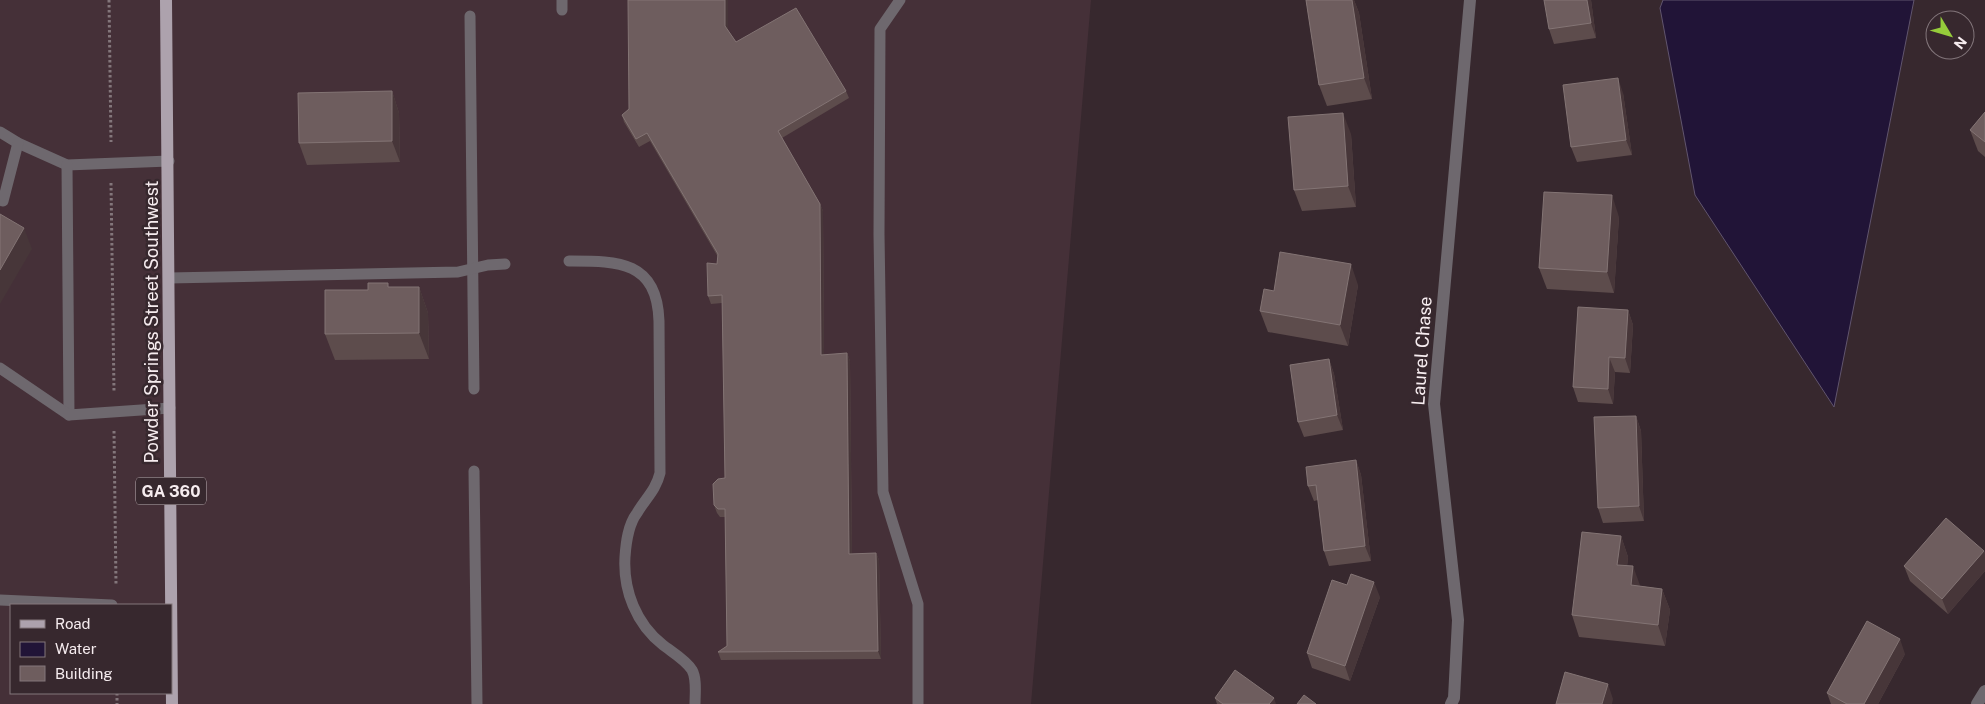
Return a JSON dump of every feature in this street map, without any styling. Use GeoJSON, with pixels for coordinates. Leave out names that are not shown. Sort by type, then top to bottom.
{"type":"FeatureCollection","features":[{"type":"Feature","properties":{"kind":"main road","name":"Powder Springs Street Southwest"},"geometry":{"type":"LineString","coordinates":[[166,0],[171,604]]}},
{"type":"Feature","properties":{"kind":"street","name":"Laurel Chase"},"geometry":{"type":"LineString","coordinates":[[1451,704],[1454,698],[1458,620],[1434,404],[1470,0]]}},
{"type":"Feature","properties":{"kind":"street"},"geometry":{"type":"LineString","coordinates":[[1977,704],[1985,691]]}},
{"type":"Feature","properties":{"kind":"lane"},"geometry":{"type":"LineString","coordinates":[[900,0],[880,29],[879,234],[883,492],[918,604],[918,704]]}},
{"type":"Feature","properties":{"kind":"lane"},"geometry":{"type":"LineString","coordinates":[[470,16],[474,389]]}},
{"type":"Feature","properties":{"kind":"lane"},"geometry":{"type":"LineString","coordinates":[[0,132],[67,165],[168,161]]}},
{"type":"Feature","properties":{"kind":"lane"},"geometry":{"type":"LineString","coordinates":[[3,201],[18,142]]}},
{"type":"Feature","properties":{"kind":"lane"},"geometry":{"type":"LineString","coordinates":[[67,165],[69,415]]}},
{"type":"Feature","properties":{"kind":"lane"},"geometry":{"type":"LineString","coordinates":[[569,262],[623,264],[634,269],[651,286],[657,302],[660,320],[660,473],[654,489],[636,513],[631,524],[625,558],[626,570],[630,597],[640,622],[657,641],[691,668],[694,675],[695,704]]}},
{"type":"Feature","properties":{"kind":"lane"},"geometry":{"type":"LineString","coordinates":[[169,278],[458,272],[488,265],[505,264]]}},
{"type":"Feature","properties":{"kind":"lane"},"geometry":{"type":"LineString","coordinates":[[0,368],[69,415],[170,408]]}},
{"type":"Feature","properties":{"kind":"lane"},"geometry":{"type":"LineString","coordinates":[[474,470],[477,704]]}},
{"type":"Feature","properties":{"kind":"lane"},"geometry":{"type":"LineString","coordinates":[[0,600],[90,604]]}},
{"type":"Feature","properties":{"kind":"path"},"geometry":{"type":"LineString","coordinates":[[109,0],[116,586]]}},
{"type":"Feature","properties":{"kind":"shaded area"},"geometry":{"type":"Polygon","coordinates":[[[0,0],[1091,0],[1031,704],[0,704],[0,0]]]}},
{"type":"Feature","properties":{"kind":"water"},"geometry":{"type":"Polygon","coordinates":[[[1663,0],[1914,0],[1834,407],[1695,195],[1660,8],[1663,0]]]}},
{"type":"Feature","properties":{"kind":"building"},"geometry":{"type":"Polygon","coordinates":[[[628,0],[725,0],[725,26],[736,42],[796,8],[846,91],[778,131],[820,204],[821,355],[847,353],[849,554],[876,553],[878,651],[718,652],[727,646],[725,509],[718,509],[714,505],[713,484],[718,479],[725,478],[722,295],[708,296],[707,263],[717,264],[718,254],[647,133],[636,139],[622,115],[629,109],[628,0]]]}},
{"type":"Feature","properties":{"kind":"building"},"geometry":{"type":"Polygon","coordinates":[[[1306,0],[1352,0],[1364,78],[1319,85],[1306,0]]]}},
{"type":"Feature","properties":{"kind":"building"},"geometry":{"type":"Polygon","coordinates":[[[1544,0],[1587,0],[1591,23],[1549,29],[1544,0]]]}},
{"type":"Feature","properties":{"kind":"building"},"geometry":{"type":"Polygon","coordinates":[[[1618,78],[1626,140],[1571,147],[1563,85],[1618,78]]]}},
{"type":"Feature","properties":{"kind":"building"},"geometry":{"type":"Polygon","coordinates":[[[392,91],[392,141],[299,143],[298,93],[392,91]]]}},
{"type":"Feature","properties":{"kind":"building"},"geometry":{"type":"Polygon","coordinates":[[[1985,112],[1985,142],[1970,130],[1985,112]]]}},
{"type":"Feature","properties":{"kind":"building"},"geometry":{"type":"Polygon","coordinates":[[[1343,113],[1348,186],[1294,190],[1288,117],[1343,113]]]}},
{"type":"Feature","properties":{"kind":"building"},"geometry":{"type":"Polygon","coordinates":[[[1544,192],[1612,195],[1607,272],[1539,268],[1544,192]]]}},
{"type":"Feature","properties":{"kind":"building"},"geometry":{"type":"Polygon","coordinates":[[[0,214],[24,228],[0,270],[0,214]]]}},
{"type":"Feature","properties":{"kind":"building"},"geometry":{"type":"Polygon","coordinates":[[[1280,252],[1351,264],[1340,325],[1260,311],[1264,289],[1274,291],[1280,252]]]}},
{"type":"Feature","properties":{"kind":"building"},"geometry":{"type":"Polygon","coordinates":[[[368,283],[388,283],[388,287],[419,287],[419,333],[325,334],[325,290],[368,290],[368,283]]]}},
{"type":"Feature","properties":{"kind":"building"},"geometry":{"type":"Polygon","coordinates":[[[1578,307],[1628,310],[1625,358],[1609,357],[1608,389],[1573,387],[1578,307]]]}},
{"type":"Feature","properties":{"kind":"building"},"geometry":{"type":"Polygon","coordinates":[[[1329,359],[1337,415],[1298,422],[1290,365],[1329,359]]]}},
{"type":"Feature","properties":{"kind":"building"},"geometry":{"type":"Polygon","coordinates":[[[1636,416],[1639,506],[1598,508],[1594,417],[1636,416]]]}},
{"type":"Feature","properties":{"kind":"building"},"geometry":{"type":"Polygon","coordinates":[[[1356,460],[1365,546],[1324,551],[1316,485],[1308,486],[1306,467],[1356,460]]]}},
{"type":"Feature","properties":{"kind":"building"},"geometry":{"type":"Polygon","coordinates":[[[1946,518],[1984,551],[1942,599],[1904,566],[1946,518]]]}},
{"type":"Feature","properties":{"kind":"building"},"geometry":{"type":"Polygon","coordinates":[[[1582,532],[1621,536],[1617,565],[1633,566],[1631,585],[1662,589],[1658,625],[1572,615],[1582,532]]]}},
{"type":"Feature","properties":{"kind":"building"},"geometry":{"type":"Polygon","coordinates":[[[1351,574],[1374,582],[1345,666],[1307,653],[1332,580],[1347,585],[1351,574]]]}},
{"type":"Feature","properties":{"kind":"building"},"geometry":{"type":"Polygon","coordinates":[[[1867,621],[1900,639],[1864,704],[1847,704],[1827,693],[1867,621]]]}},
{"type":"Feature","properties":{"kind":"building"},"geometry":{"type":"Polygon","coordinates":[[[1235,670],[1274,698],[1269,704],[1223,704],[1215,698],[1235,670]]]}},
{"type":"Feature","properties":{"kind":"building"},"geometry":{"type":"Polygon","coordinates":[[[1565,672],[1608,684],[1602,704],[1556,704],[1565,672]]]}},
{"type":"Feature","properties":{"kind":"building"},"geometry":{"type":"Polygon","coordinates":[[[1304,695],[1316,704],[1297,704],[1304,695]]]}}]}
